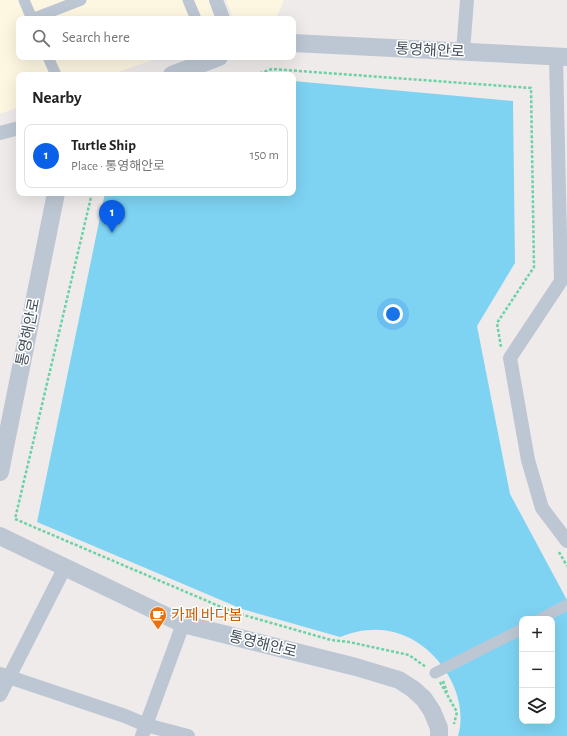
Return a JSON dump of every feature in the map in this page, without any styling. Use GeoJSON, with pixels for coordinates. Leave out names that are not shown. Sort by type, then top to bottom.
{"type":"FeatureCollection","features":[{"type":"Feature","properties":{"kind":"street"},"geometry":{"type":"LineString","coordinates":[[24,0],[31,16]]}},
{"type":"Feature","properties":{"kind":"street"},"geometry":{"type":"LineString","coordinates":[[40,16],[81,0]]}},
{"type":"Feature","properties":{"kind":"street"},"geometry":{"type":"LineString","coordinates":[[188,0],[195,16]]}},
{"type":"Feature","properties":{"kind":"street"},"geometry":{"type":"LineString","coordinates":[[216,0],[222,16]]}},
{"type":"Feature","properties":{"kind":"street"},"geometry":{"type":"LineString","coordinates":[[463,52],[467,0]]}},
{"type":"Feature","properties":{"kind":"street","name":"통영해안로"},"geometry":{"type":"LineString","coordinates":[[296,43],[562,57]]}},
{"type":"Feature","properties":{"kind":"street"},"geometry":{"type":"LineString","coordinates":[[562,57],[561,281],[510,358],[528,460],[542,508],[562,544]]}},
{"type":"Feature","properties":{"kind":"street"},"geometry":{"type":"LineString","coordinates":[[49,60],[55,72]]}},
{"type":"Feature","properties":{"kind":"street"},"geometry":{"type":"LineString","coordinates":[[179,72],[209,60]]}},
{"type":"Feature","properties":{"kind":"street"},"geometry":{"type":"LineString","coordinates":[[0,133],[16,129]]}},
{"type":"Feature","properties":{"kind":"street","name":"통영해안로"},"geometry":{"type":"LineString","coordinates":[[0,472],[55,196]]}},
{"type":"Feature","properties":{"kind":"street","name":"통영해안로"},"geometry":{"type":"LineString","coordinates":[[0,536],[183,624],[356,667],[399,680],[413,689],[424,699],[432,711],[438,728],[446,733]]}},
{"type":"Feature","properties":{"kind":"street"},"geometry":{"type":"LineString","coordinates":[[0,695],[5,676],[65,567]]}},
{"type":"Feature","properties":{"kind":"street"},"geometry":{"type":"LineString","coordinates":[[546,616],[567,605]]}},
{"type":"Feature","properties":{"kind":"street"},"geometry":{"type":"LineString","coordinates":[[144,731],[183,624]]}},
{"type":"Feature","properties":{"kind":"street"},"geometry":{"type":"LineString","coordinates":[[435,673],[448,668],[519,631]]}},
{"type":"Feature","properties":{"kind":"street"},"geometry":{"type":"LineString","coordinates":[[5,676],[125,716],[144,731],[188,736]]}},
{"type":"Feature","properties":{"kind":"path"},"geometry":{"type":"LineString","coordinates":[[264,72],[272,69],[531,88],[534,266],[497,323],[502,354]]}},
{"type":"Feature","properties":{"kind":"path"},"geometry":{"type":"LineString","coordinates":[[91,196],[15,519],[233,612],[331,640],[349,642],[409,655],[435,673],[456,712],[446,733]]}},
{"type":"Feature","properties":{"kind":"path"},"geometry":{"type":"LineString","coordinates":[[562,544],[567,566]]}},
{"type":"Feature","properties":{"kind":"path"},"geometry":{"type":"LineString","coordinates":[[448,668],[443,679],[450,702]]}},
{"type":"Feature","properties":{"kind":"shaded area"},"geometry":{"type":"Polygon","coordinates":[[[0,0],[210,0],[216,16],[16,16],[16,60],[152,60],[118,72],[16,72],[16,108],[0,114],[0,0]]]}},
{"type":"Feature","properties":{"kind":"shaded area"},"geometry":{"type":"Polygon","coordinates":[[[226,0],[284,0],[277,16],[232,16],[226,0]]]}},
{"type":"Feature","properties":{"kind":"water"},"geometry":{"type":"Polygon","coordinates":[[[296,81],[513,101],[515,263],[477,326],[510,494],[567,600],[567,736],[458,736],[461,720],[455,689],[437,660],[426,648],[412,639],[397,633],[382,630],[361,631],[340,637],[242,609],[37,522],[104,196],[296,196],[296,81]]]}},
{"type":"Feature","properties":{"kind":"place","name":"Turtle Ship"},"geometry":{"type":"Point","coordinates":[112,233]}},
{"type":"Feature","properties":{"kind":"place","name":"카페 바다봄"},"geometry":{"type":"Point","coordinates":[158,630]}}]}
